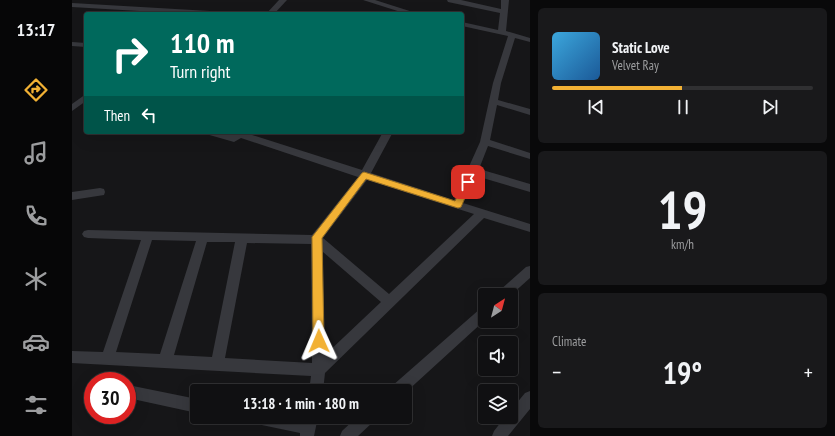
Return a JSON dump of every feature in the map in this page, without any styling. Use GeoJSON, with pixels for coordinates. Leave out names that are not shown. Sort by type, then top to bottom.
{"type":"FeatureCollection","features":[{"type":"Feature","properties":{"kind":"street"},"geometry":{"type":"LineString","coordinates":[[72,5],[79,0]]}},
{"type":"Feature","properties":{"kind":"street"},"geometry":{"type":"LineString","coordinates":[[272,12],[283,0]]}},
{"type":"Feature","properties":{"kind":"street"},"geometry":{"type":"LineString","coordinates":[[367,0],[408,12]]}},
{"type":"Feature","properties":{"kind":"street"},"geometry":{"type":"LineString","coordinates":[[451,0],[505,12]]}},
{"type":"Feature","properties":{"kind":"street"},"geometry":{"type":"LineString","coordinates":[[458,205],[485,142],[507,34],[504,0]]}},
{"type":"Feature","properties":{"kind":"street"},"geometry":{"type":"LineString","coordinates":[[72,5],[157,12]]}},
{"type":"Feature","properties":{"kind":"street"},"geometry":{"type":"LineString","coordinates":[[464,24],[530,40]]}},
{"type":"Feature","properties":{"kind":"street"},"geometry":{"type":"LineString","coordinates":[[72,52],[79,45]]}},
{"type":"Feature","properties":{"kind":"street"},"geometry":{"type":"LineString","coordinates":[[72,108],[84,99]]}},
{"type":"Feature","properties":{"kind":"street"},"geometry":{"type":"LineString","coordinates":[[493,100],[530,112]]}},
{"type":"Feature","properties":{"kind":"street"},"geometry":{"type":"LineString","coordinates":[[216,134],[234,139],[239,134],[530,228]]}},
{"type":"Feature","properties":{"kind":"street"},"geometry":{"type":"LineString","coordinates":[[317,384],[319,370],[317,237],[364,175],[387,134]]}},
{"type":"Feature","properties":{"kind":"street"},"geometry":{"type":"LineString","coordinates":[[485,142],[530,156]]}},
{"type":"Feature","properties":{"kind":"street"},"geometry":{"type":"LineString","coordinates":[[473,171],[530,188]]}},
{"type":"Feature","properties":{"kind":"street"},"geometry":{"type":"LineString","coordinates":[[72,196],[100,192]]}},
{"type":"Feature","properties":{"kind":"street"},"geometry":{"type":"LineString","coordinates":[[72,357],[319,370],[482,213]]}},
{"type":"Feature","properties":{"kind":"street"},"geometry":{"type":"LineString","coordinates":[[88,234],[317,240],[390,302]]}},
{"type":"Feature","properties":{"kind":"street"},"geometry":{"type":"LineString","coordinates":[[107,358],[148,236]]}},
{"type":"Feature","properties":{"kind":"street"},"geometry":{"type":"LineString","coordinates":[[165,361],[203,237]]}},
{"type":"Feature","properties":{"kind":"street"},"geometry":{"type":"LineString","coordinates":[[217,364],[242,238]]}},
{"type":"Feature","properties":{"kind":"street"},"geometry":{"type":"LineString","coordinates":[[511,288],[530,271]]}},
{"type":"Feature","properties":{"kind":"street"},"geometry":{"type":"LineString","coordinates":[[405,384],[478,318]]}},
{"type":"Feature","properties":{"kind":"street"},"geometry":{"type":"LineString","coordinates":[[136,395],[190,405]]}},
{"type":"Feature","properties":{"kind":"street"},"geometry":{"type":"LineString","coordinates":[[499,436],[530,398]]}},
{"type":"Feature","properties":{"kind":"street"},"geometry":{"type":"LineString","coordinates":[[293,424],[309,427]]}},
{"type":"Feature","properties":{"kind":"street"},"geometry":{"type":"LineString","coordinates":[[347,436],[360,424]]}},
{"type":"Feature","properties":{"kind":"route"},"geometry":{"type":"LineString","coordinates":[[319,341],[317,237],[364,175],[458,205],[468,182]]}}]}
